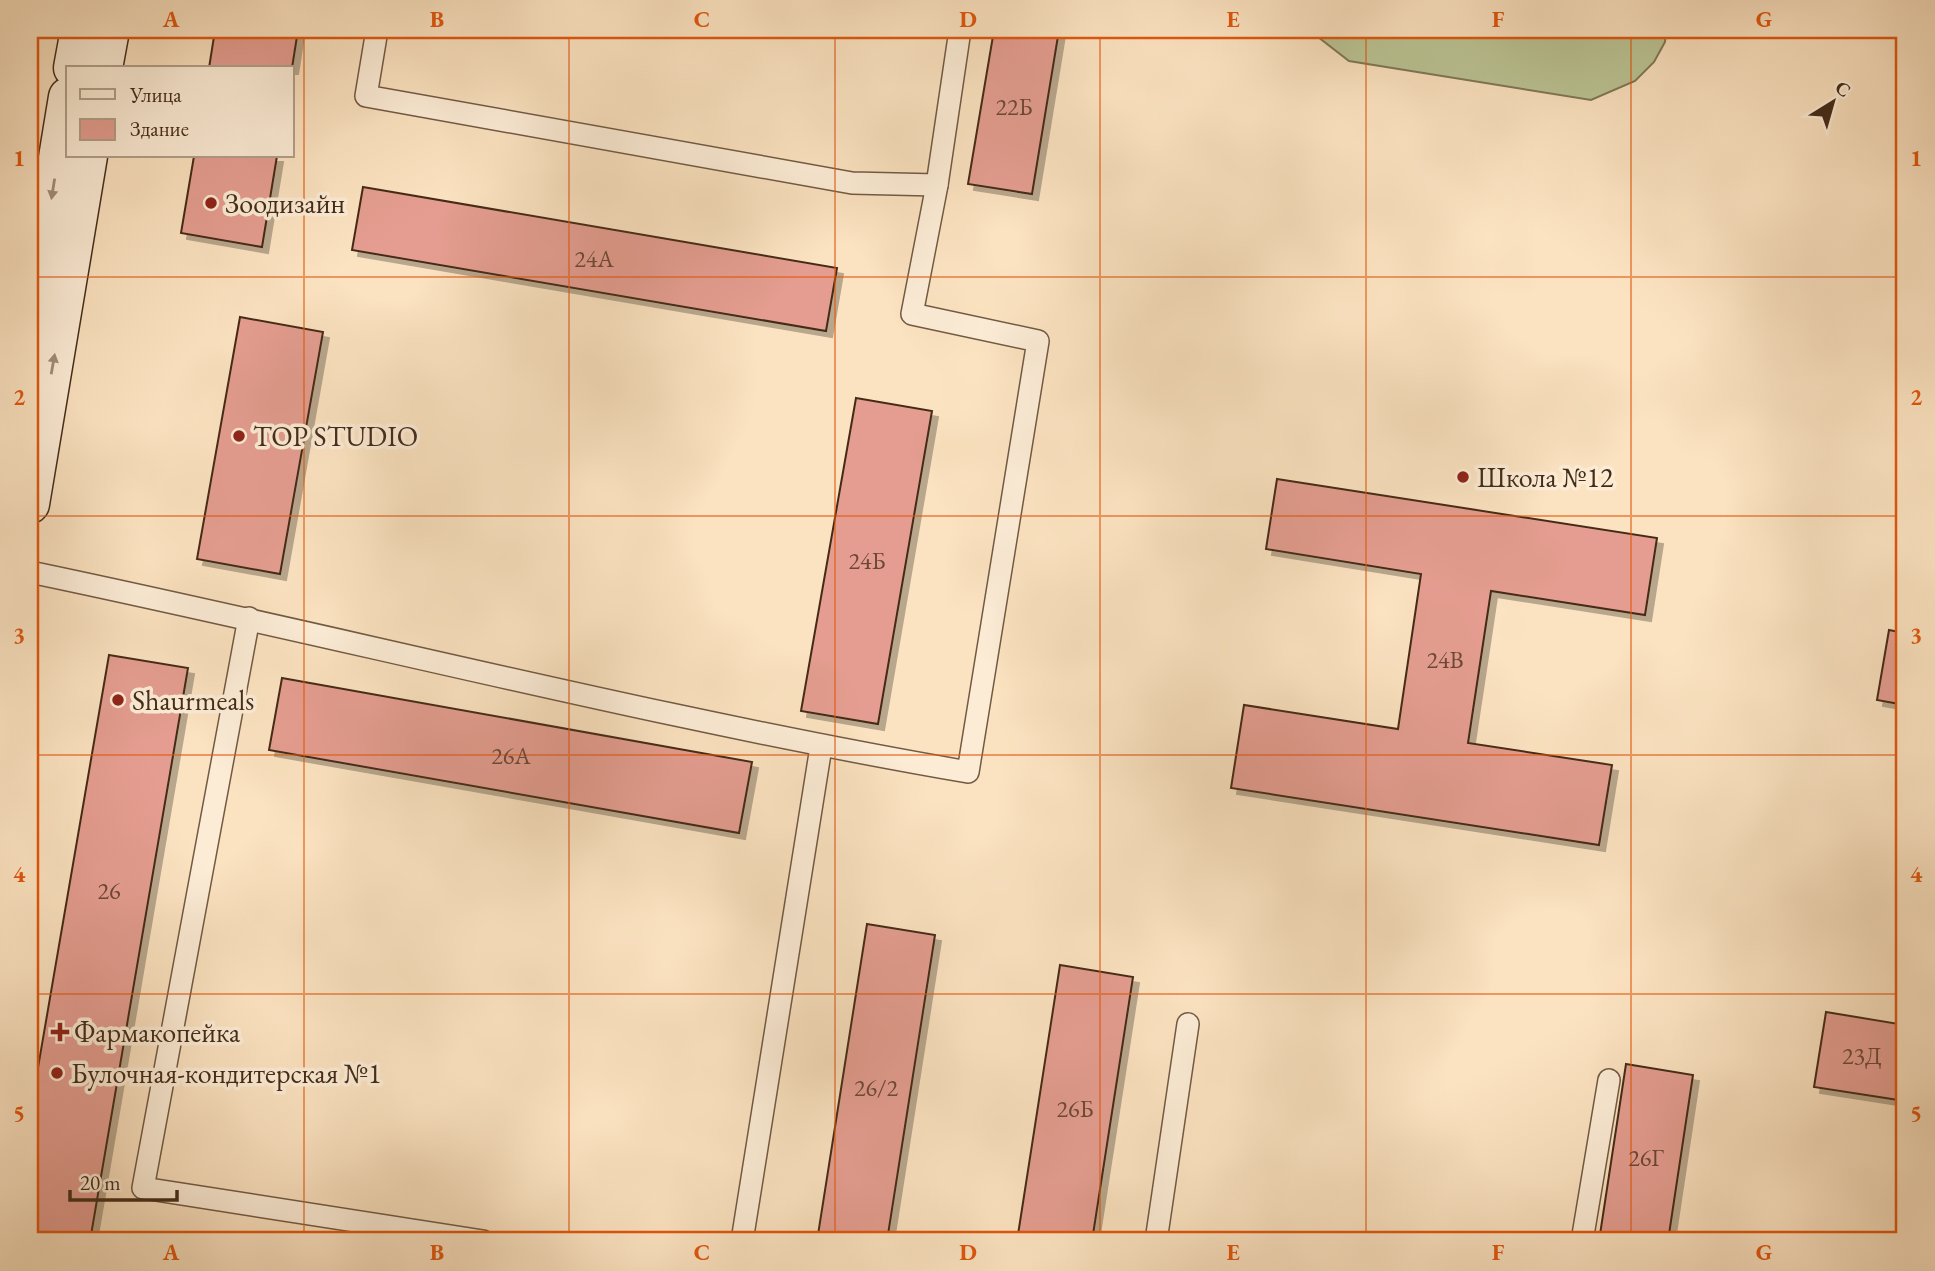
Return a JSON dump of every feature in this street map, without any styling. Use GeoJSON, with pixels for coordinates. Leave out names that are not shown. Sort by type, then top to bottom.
{"type":"FeatureCollection","features":[{"type":"Feature","properties":{"kind":"main road"},"geometry":{"type":"LineString","coordinates":[[73,66],[80,30]]}},
{"type":"Feature","properties":{"kind":"main road"},"geometry":{"type":"LineString","coordinates":[[103,66],[110,30]]}},
{"type":"Feature","properties":{"kind":"main road"},"geometry":{"type":"LineString","coordinates":[[30,328],[66,109]]}},
{"type":"Feature","properties":{"kind":"main road"},"geometry":{"type":"LineString","coordinates":[[30,504],[88,158]]}},
{"type":"Feature","properties":{"kind":"lane"},"geometry":{"type":"LineString","coordinates":[[377,30],[366,96],[852,183],[937,185]]}},
{"type":"Feature","properties":{"kind":"lane"},"geometry":{"type":"LineString","coordinates":[[30,572],[249,618],[821,747],[968,772],[1038,341],[912,314],[937,185],[960,30]]}},
{"type":"Feature","properties":{"kind":"lane"},"geometry":{"type":"LineString","coordinates":[[249,618],[143,1188],[483,1241]]}},
{"type":"Feature","properties":{"kind":"lane"},"geometry":{"type":"LineString","coordinates":[[742,1241],[821,747]]}},
{"type":"Feature","properties":{"kind":"lane"},"geometry":{"type":"LineString","coordinates":[[1156,1241],[1188,1024]]}},
{"type":"Feature","properties":{"kind":"lane"},"geometry":{"type":"LineString","coordinates":[[1582,1241],[1609,1080]]}},
{"type":"Feature","properties":{"kind":"green space"},"geometry":{"type":"Polygon","coordinates":[[[1309,30],[1666,30],[1665,42],[1654,62],[1635,81],[1591,100],[1349,61],[1309,30]]]}},
{"type":"Feature","properties":{"kind":"building"},"geometry":{"type":"Polygon","coordinates":[[[215,30],[298,30],[292,66],[209,66],[215,30]]]}},
{"type":"Feature","properties":{"kind":"building"},"geometry":{"type":"Polygon","coordinates":[[[994,30],[1059,30],[1032,194],[968,184],[994,30]]]}},
{"type":"Feature","properties":{"kind":"building"},"geometry":{"type":"Polygon","coordinates":[[[194,158],[277,158],[262,247],[181,233],[194,158]]]}},
{"type":"Feature","properties":{"kind":"building"},"geometry":{"type":"Polygon","coordinates":[[[363,187],[837,268],[826,331],[352,250],[363,187]]]}},
{"type":"Feature","properties":{"kind":"building"},"geometry":{"type":"Polygon","coordinates":[[[240,317],[323,332],[280,574],[197,559],[240,317]]]}},
{"type":"Feature","properties":{"kind":"building"},"geometry":{"type":"Polygon","coordinates":[[[856,398],[932,411],[878,724],[801,711],[856,398]]]}},
{"type":"Feature","properties":{"kind":"building"},"geometry":{"type":"Polygon","coordinates":[[[1277,479],[1657,538],[1645,615],[1491,591],[1468,743],[1612,765],[1599,845],[1231,788],[1244,705],[1398,729],[1421,574],[1266,549],[1277,479]]]}},
{"type":"Feature","properties":{"kind":"building"},"geometry":{"type":"Polygon","coordinates":[[[1889,630],[1905,633],[1905,705],[1877,700],[1889,630]]]}},
{"type":"Feature","properties":{"kind":"building"},"geometry":{"type":"Polygon","coordinates":[[[109,655],[188,668],[90,1241],[30,1241],[30,1114],[109,655]]]}},
{"type":"Feature","properties":{"kind":"building"},"geometry":{"type":"Polygon","coordinates":[[[282,678],[752,762],[739,833],[269,750],[282,678]]]}},
{"type":"Feature","properties":{"kind":"building"},"geometry":{"type":"Polygon","coordinates":[[[867,924],[935,935],[887,1241],[817,1241],[867,924]]]}},
{"type":"Feature","properties":{"kind":"building"},"geometry":{"type":"Polygon","coordinates":[[[1060,965],[1133,977],[1092,1241],[1017,1241],[1060,965]]]}},
{"type":"Feature","properties":{"kind":"building"},"geometry":{"type":"Polygon","coordinates":[[[1826,1012],[1905,1025],[1905,1101],[1814,1087],[1826,1012]]]}},
{"type":"Feature","properties":{"kind":"building"},"geometry":{"type":"Polygon","coordinates":[[[1626,1064],[1693,1075],[1668,1241],[1599,1241],[1626,1064]]]}},
{"type":"Feature","properties":{"kind":"building"},"geometry":{"type":"Polygon","coordinates":[[[111,1233],[162,1241],[110,1241],[111,1233]]]}},
{"type":"Feature","properties":{"kind":"place","name":"Зоодизайн"},"geometry":{"type":"Point","coordinates":[211,203]}},
{"type":"Feature","properties":{"kind":"place","name":"TOP STUDIO"},"geometry":{"type":"Point","coordinates":[239,436]}},
{"type":"Feature","properties":{"kind":"place","name":"Школа №12"},"geometry":{"type":"Point","coordinates":[1463,477]}},
{"type":"Feature","properties":{"kind":"place","name":"Shaurmeals"},"geometry":{"type":"Point","coordinates":[118,700]}},
{"type":"Feature","properties":{"kind":"place","name":"Фармакопейка"},"geometry":{"type":"Point","coordinates":[60,1032]}},
{"type":"Feature","properties":{"kind":"place","name":"Булочная-кондитерская №1"},"geometry":{"type":"Point","coordinates":[57,1073]}}]}
